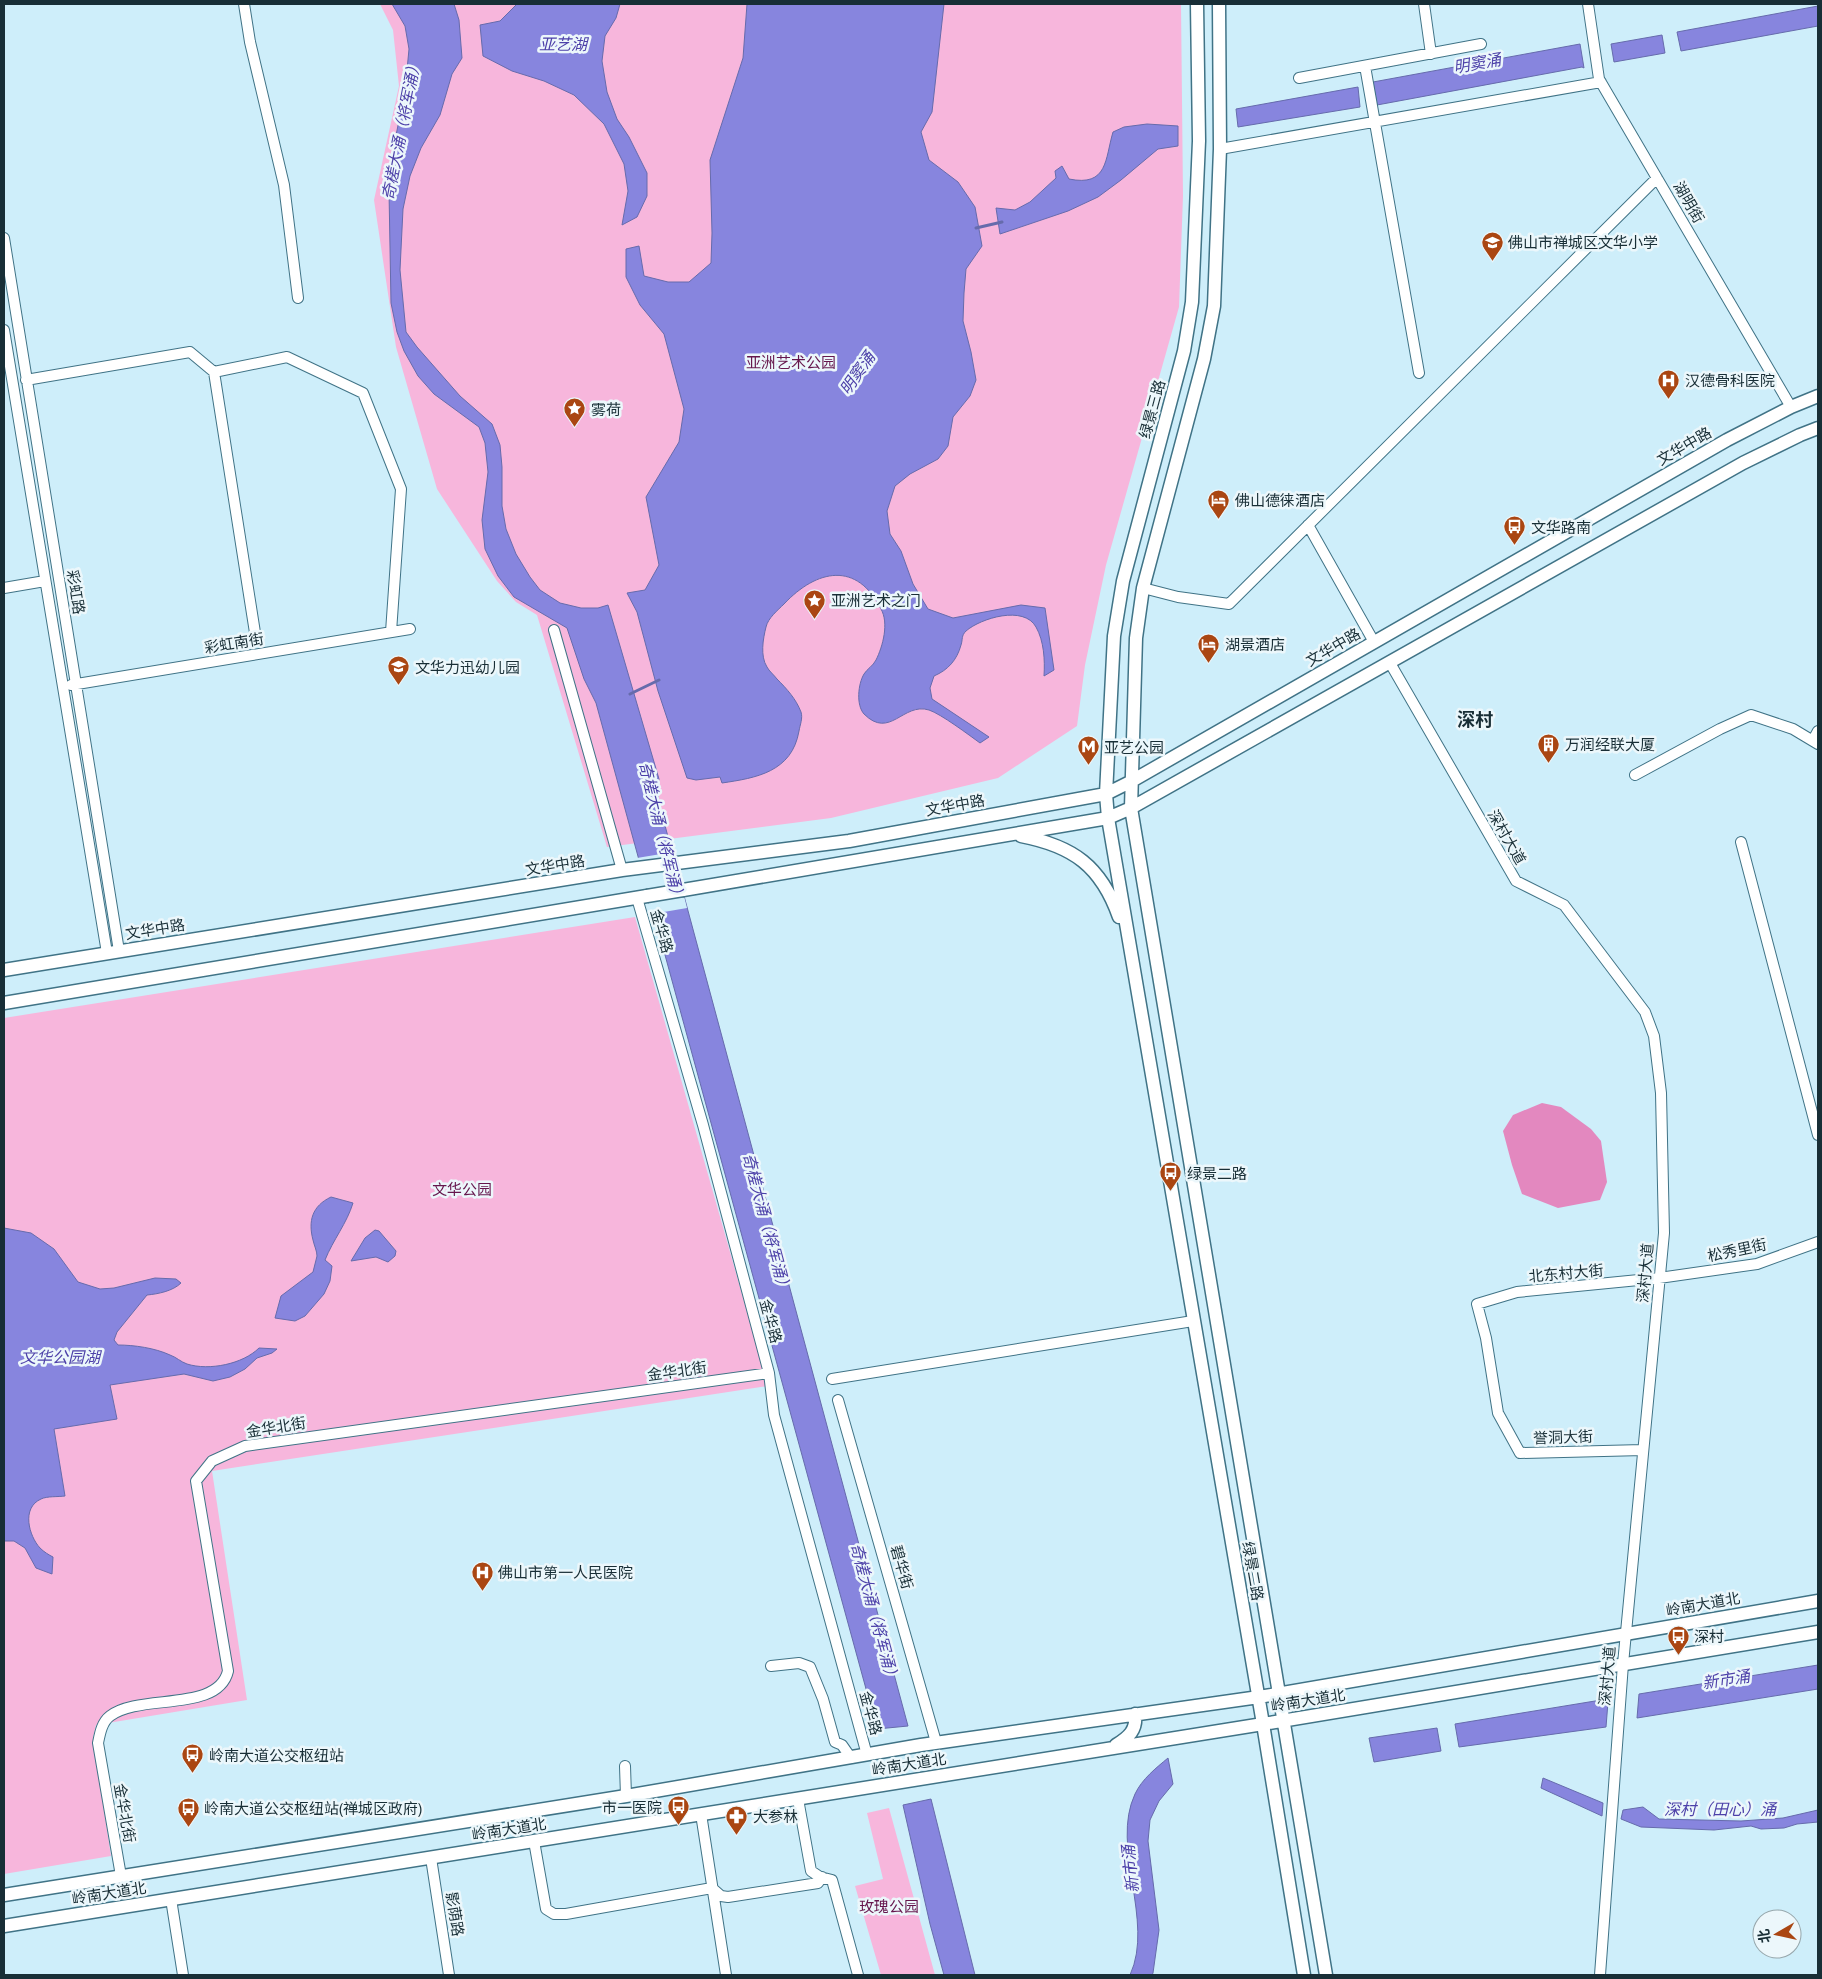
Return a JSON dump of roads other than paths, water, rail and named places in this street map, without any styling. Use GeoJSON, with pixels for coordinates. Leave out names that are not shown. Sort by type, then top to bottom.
{"type":"FeatureCollection","features":[{"type":"Feature","properties":{"kind":"main road","name":"绿景三路"},"geometry":{"type":"LineString","coordinates":[[1108,818],[1106,794],[1114,636],[1123,580],[1184,351],[1192,302],[1200,141],[1197,4]]}},
{"type":"Feature","properties":{"kind":"main road"},"geometry":{"type":"LineString","coordinates":[[1131,808],[1130,782],[1136,638],[1143,588],[1204,359],[1214,306],[1220,149],[1219,4]]}},
{"type":"Feature","properties":{"kind":"main road","name":"文华中路"},"geometry":{"type":"LineString","coordinates":[[4,970],[622,870],[849,841],[1106,794],[1727,440],[1791,407],[1818,396]]}},
{"type":"Feature","properties":{"kind":"main road"},"geometry":{"type":"LineString","coordinates":[[4,1003],[1108,818],[1131,808],[1390,663],[1742,463],[1800,434],[1818,428]]}},
{"type":"Feature","properties":{"kind":"main road","name":"绿景二路"},"geometry":{"type":"LineString","coordinates":[[1131,808],[1284,1720]]}},
{"type":"Feature","properties":{"kind":"main road","name":"绿景二路"},"geometry":{"type":"LineString","coordinates":[[1108,818],[1259,1697],[1304,1975]]}},
{"type":"Feature","properties":{"kind":"main road"},"geometry":{"type":"LineString","coordinates":[[1012,834],[1045,841],[1073,852],[1097,874],[1115,905],[1129,945]]}},
{"type":"Feature","properties":{"kind":"main road","name":"岭南大道北"},"geometry":{"type":"LineString","coordinates":[[4,1894],[626,1796],[936,1742],[1259,1697],[1818,1601]]}},
{"type":"Feature","properties":{"kind":"main road","name":"岭南大道北"},"geometry":{"type":"LineString","coordinates":[[4,1926],[1263,1724],[1818,1632]]}},
{"type":"Feature","properties":{"kind":"main road"},"geometry":{"type":"LineString","coordinates":[[1112,1748],[1133,1732],[1137,1724],[1136,1714]]}},
{"type":"Feature","properties":{"kind":"main road"},"geometry":{"type":"LineString","coordinates":[[1284,1720],[1326,1975]]}},
{"type":"Feature","properties":{"kind":"street"},"geometry":{"type":"LineString","coordinates":[[244,4],[250,42],[284,186],[298,298]]}},
{"type":"Feature","properties":{"kind":"street"},"geometry":{"type":"LineString","coordinates":[[1424,4],[1431,54]]}},
{"type":"Feature","properties":{"kind":"street","name":"湖明街"},"geometry":{"type":"LineString","coordinates":[[1588,4],[1599,79],[1791,407]]}},
{"type":"Feature","properties":{"kind":"street"},"geometry":{"type":"LineString","coordinates":[[1299,78],[1481,44]]}},
{"type":"Feature","properties":{"kind":"street"},"geometry":{"type":"LineString","coordinates":[[1364,66],[1419,372]]}},
{"type":"Feature","properties":{"kind":"street"},"geometry":{"type":"LineString","coordinates":[[1220,149],[1601,82]]}},
{"type":"Feature","properties":{"kind":"street"},"geometry":{"type":"LineString","coordinates":[[1143,588],[1178,597],[1228,604],[1657,178]]}},
{"type":"Feature","properties":{"kind":"street","name":"彩虹路"},"geometry":{"type":"LineString","coordinates":[[4,238],[76,684],[113,952]]}},
{"type":"Feature","properties":{"kind":"street","name":"彩虹路"},"geometry":{"type":"LineString","coordinates":[[4,330],[6,362],[63,686],[113,952]]}},
{"type":"Feature","properties":{"kind":"street"},"geometry":{"type":"LineString","coordinates":[[26,380],[190,352],[214,372],[256,639]]}},
{"type":"Feature","properties":{"kind":"street"},"geometry":{"type":"LineString","coordinates":[[214,372],[287,357],[363,393],[401,490],[391,632]]}},
{"type":"Feature","properties":{"kind":"street"},"geometry":{"type":"LineString","coordinates":[[1308,525],[1374,642]]}},
{"type":"Feature","properties":{"kind":"street"},"geometry":{"type":"LineString","coordinates":[[4,588],[45,581]]}},
{"type":"Feature","properties":{"kind":"street","name":"彩虹南街"},"geometry":{"type":"LineString","coordinates":[[63,686],[410,629]]}},
{"type":"Feature","properties":{"kind":"street"},"geometry":{"type":"LineString","coordinates":[[554,630],[622,870]]}},
{"type":"Feature","properties":{"kind":"street","name":"深村大道"},"geometry":{"type":"LineString","coordinates":[[1390,663],[1516,881],[1564,905],[1645,1012],[1654,1036],[1661,1093],[1664,1233],[1623,1664],[1600,1975]]}},
{"type":"Feature","properties":{"kind":"street"},"geometry":{"type":"LineString","coordinates":[[1636,775],[1720,729],[1751,715],[1793,728],[1816,739]]}},
{"type":"Feature","properties":{"kind":"street"},"geometry":{"type":"LineString","coordinates":[[1741,842],[1818,1135]]}},
{"type":"Feature","properties":{"kind":"street","name":"金华路"},"geometry":{"type":"LineString","coordinates":[[642,897],[769,1373],[774,1415],[867,1755]]}},
{"type":"Feature","properties":{"kind":"street","name":"松秀里街"},"geometry":{"type":"LineString","coordinates":[[1660,1278],[1757,1264],[1818,1242]]}},
{"type":"Feature","properties":{"kind":"street","name":"北东村大街"},"geometry":{"type":"LineString","coordinates":[[1477,1304],[1517,1292],[1660,1278]]}},
{"type":"Feature","properties":{"kind":"street","name":"誉洞大街"},"geometry":{"type":"LineString","coordinates":[[1477,1304],[1486,1338],[1498,1414],[1520,1453],[1643,1450]]}},
{"type":"Feature","properties":{"kind":"street"},"geometry":{"type":"LineString","coordinates":[[832,1379],[1193,1320]]}},
{"type":"Feature","properties":{"kind":"street","name":"金华北街"},"geometry":{"type":"LineString","coordinates":[[121,1876],[98,1743],[100,1730],[110,1715],[130,1708],[201,1696],[212,1692],[226,1680],[228,1671],[196,1480],[212,1461],[245,1446],[769,1373]]}},
{"type":"Feature","properties":{"kind":"street","name":"碧华街"},"geometry":{"type":"LineString","coordinates":[[838,1400],[936,1742]]}},
{"type":"Feature","properties":{"kind":"street"},"geometry":{"type":"LineString","coordinates":[[771,1666],[799,1663],[810,1667],[824,1699],[835,1742],[842,1745],[851,1758]]}},
{"type":"Feature","properties":{"kind":"street"},"geometry":{"type":"LineString","coordinates":[[625,1766],[626,1796]]}},
{"type":"Feature","properties":{"kind":"street"},"geometry":{"type":"LineString","coordinates":[[798,1798],[811,1871],[832,1880],[858,1975]]}},
{"type":"Feature","properties":{"kind":"street"},"geometry":{"type":"LineString","coordinates":[[701,1814],[726,1975]]}},
{"type":"Feature","properties":{"kind":"street"},"geometry":{"type":"LineString","coordinates":[[534,1841],[546,1909],[554,1914],[566,1914],[712,1888]]}},
{"type":"Feature","properties":{"kind":"street","name":"影荫路"},"geometry":{"type":"LineString","coordinates":[[431,1858],[449,1975]]}},
{"type":"Feature","properties":{"kind":"street"},"geometry":{"type":"LineString","coordinates":[[712,1888],[721,1896],[728,1897],[818,1884],[822,1877]]}},
{"type":"Feature","properties":{"kind":"street"},"geometry":{"type":"LineString","coordinates":[[171,1899],[183,1975]]}},
{"type":"Feature","properties":{"kind":"water","name":"奇槎大涌（将军涌）"},"geometry":{"type":"Polygon","coordinates":[[[392,4],[454,4],[459,20],[462,58],[452,74],[440,115],[421,148],[410,176],[403,209],[400,270],[406,332],[460,396],[492,424],[500,445],[502,506],[506,529],[516,554],[530,577],[540,590],[560,603],[581,608],[598,608],[608,605],[659,779],[657,789],[660,807],[908,1726],[877,1729],[596,703],[584,679],[567,628],[514,597],[498,576],[485,549],[482,520],[488,472],[485,443],[479,427],[434,394],[418,376],[404,351],[397,332],[391,303],[389,191],[392,155],[405,91],[409,49],[405,26],[392,4]]]}},
{"type":"Feature","properties":{"kind":"water","name":"亚艺湖"},"geometry":{"type":"Polygon","coordinates":[[[517,4],[620,4],[616,18],[605,36],[602,61],[607,92],[617,119],[629,137],[647,173],[647,196],[637,217],[622,225],[628,191],[624,164],[604,124],[574,95],[544,81],[512,71],[483,56],[480,25],[500,21],[517,4]]]}},
{"type":"Feature","properties":{"kind":"water"},"geometry":{"type":"Polygon","coordinates":[[[747,4],[944,4],[932,112],[921,132],[929,160],[958,182],[975,207],[982,246],[966,269],[963,321],[976,380],[970,396],[953,417],[948,446],[938,459],[910,474],[895,486],[887,511],[890,534],[901,551],[913,584],[928,609],[953,618],[1021,605],[1045,608],[1054,670],[1044,676],[1044,657],[1039,632],[1030,620],[1013,615],[992,618],[966,631],[954,660],[948,668],[934,676],[930,688],[932,699],[989,737],[980,743],[948,720],[929,710],[920,709],[912,711],[889,722],[873,721],[861,710],[859,689],[864,674],[875,662],[881,648],[885,621],[881,609],[871,594],[860,583],[848,577],[836,575],[823,578],[810,583],[797,592],[771,617],[764,637],[763,653],[765,663],[791,694],[801,712],[802,717],[795,745],[789,756],[771,770],[747,779],[722,783],[720,777],[696,780],[687,778],[658,691],[637,612],[627,593],[645,590],[659,565],[646,497],[679,442],[684,409],[664,334],[640,305],[626,277],[626,249],[639,246],[644,276],[668,282],[689,282],[711,263],[710,160],[743,58],[747,4]]]}},
{"type":"Feature","properties":{"kind":"water"},"geometry":{"type":"Polygon","coordinates":[[[1818,6],[1818,26],[1681,51],[1677,32],[1818,6]]]}},
{"type":"Feature","properties":{"kind":"water"},"geometry":{"type":"Polygon","coordinates":[[[1662,35],[1665,53],[1614,62],[1611,44],[1662,35]]]}},
{"type":"Feature","properties":{"kind":"water"},"geometry":{"type":"Polygon","coordinates":[[[1580,44],[1584,68],[1377,105],[1373,82],[1580,44]]]}},
{"type":"Feature","properties":{"kind":"water"},"geometry":{"type":"Polygon","coordinates":[[[1358,87],[1360,107],[1238,127],[1236,109],[1358,87]]]}},
{"type":"Feature","properties":{"kind":"water"},"geometry":{"type":"Polygon","coordinates":[[[1147,124],[1178,126],[1178,146],[1158,149],[1098,197],[1068,211],[1000,234],[996,208],[1015,210],[1030,202],[1056,178],[1055,171],[1062,166],[1069,179],[1091,179],[1103,169],[1113,132],[1124,127],[1147,124]]]}},
{"type":"Feature","properties":{"kind":"water"},"geometry":{"type":"Polygon","coordinates":[[[331,1197],[353,1203],[325,1260],[332,1266],[330,1281],[324,1294],[305,1316],[295,1321],[275,1318],[281,1296],[313,1272],[317,1252],[313,1242],[311,1220],[319,1205],[331,1197]]]}},
{"type":"Feature","properties":{"kind":"water","name":"文华公园湖"},"geometry":{"type":"Polygon","coordinates":[[[4,1228],[31,1233],[54,1249],[78,1282],[100,1289],[114,1288],[155,1278],[176,1279],[181,1283],[170,1290],[147,1295],[117,1332],[114,1340],[118,1345],[151,1349],[172,1356],[187,1364],[205,1367],[235,1362],[252,1354],[259,1348],[277,1349],[272,1353],[257,1358],[245,1369],[230,1377],[213,1381],[184,1374],[110,1385],[117,1419],[54,1429],[65,1496],[41,1499],[35,1503],[29,1515],[30,1530],[36,1543],[43,1551],[53,1557],[52,1574],[36,1568],[25,1548],[14,1541],[4,1541],[4,1228]]]}},
{"type":"Feature","properties":{"kind":"water"},"geometry":{"type":"Polygon","coordinates":[[[375,1230],[379,1231],[396,1251],[395,1256],[388,1262],[376,1257],[351,1261],[365,1238],[375,1230]]]}},
{"type":"Feature","properties":{"kind":"water"},"geometry":{"type":"Polygon","coordinates":[[[1818,1665],[1818,1689],[1637,1718],[1639,1694],[1818,1665]]]}},
{"type":"Feature","properties":{"kind":"water"},"geometry":{"type":"Polygon","coordinates":[[[1595,1701],[1608,1702],[1606,1727],[1459,1747],[1455,1724],[1595,1701]]]}},
{"type":"Feature","properties":{"kind":"water"},"geometry":{"type":"Polygon","coordinates":[[[1437,1728],[1441,1751],[1374,1762],[1369,1738],[1437,1728]]]}},
{"type":"Feature","properties":{"kind":"water"},"geometry":{"type":"Polygon","coordinates":[[[1168,1758],[1173,1784],[1159,1801],[1150,1820],[1148,1841],[1159,1930],[1153,1973],[1152,1975],[1130,1975],[1136,1954],[1138,1931],[1127,1837],[1129,1815],[1135,1794],[1141,1783],[1168,1758]]]}},
{"type":"Feature","properties":{"kind":"water"},"geometry":{"type":"Polygon","coordinates":[[[1543,1778],[1603,1803],[1602,1816],[1541,1788],[1543,1778]]]}},
{"type":"Feature","properties":{"kind":"water"},"geometry":{"type":"Polygon","coordinates":[[[931,1799],[975,1975],[944,1975],[930,1924],[903,1805],[931,1799]]]}},
{"type":"Feature","properties":{"kind":"water"},"geometry":{"type":"Polygon","coordinates":[[[1643,1807],[1659,1819],[1741,1821],[1783,1818],[1818,1810],[1818,1822],[1797,1824],[1784,1828],[1761,1829],[1751,1826],[1714,1830],[1641,1827],[1621,1819],[1623,1810],[1643,1807]]]}},
{"type":"Feature","properties":{"kind":"waterway","name":"明窦涌"},"geometry":{"type":"LineString","coordinates":[[976,228],[1002,222]]}},
{"type":"Feature","properties":{"kind":"waterway","name":"明窦涌"},"geometry":{"type":"LineString","coordinates":[[630,694],[659,680]]}},
{"type":"Feature","properties":{"kind":"place","name":"佛山市禅城区文华小学"},"geometry":{"type":"Point","coordinates":[1492,261]}},
{"type":"Feature","properties":{"kind":"place","name":"汉德骨科医院"},"geometry":{"type":"Point","coordinates":[1669,399]}},
{"type":"Feature","properties":{"kind":"place","name":"雾荷"},"geometry":{"type":"Point","coordinates":[575,428]}},
{"type":"Feature","properties":{"kind":"place","name":"佛山德徕酒店"},"geometry":{"type":"Point","coordinates":[1219,519]}},
{"type":"Feature","properties":{"kind":"place","name":"文华路南"},"geometry":{"type":"Point","coordinates":[1515,546]}},
{"type":"Feature","properties":{"kind":"place","name":"亚洲艺术之门"},"geometry":{"type":"Point","coordinates":[815,619]}},
{"type":"Feature","properties":{"kind":"place","name":"湖景酒店"},"geometry":{"type":"Point","coordinates":[1209,663]}},
{"type":"Feature","properties":{"kind":"place","name":"文华力迅幼儿园"},"geometry":{"type":"Point","coordinates":[399,686]}},
{"type":"Feature","properties":{"kind":"place","name":"万润经联大厦"},"geometry":{"type":"Point","coordinates":[1549,763]}},
{"type":"Feature","properties":{"kind":"place","name":"亚艺公园"},"geometry":{"type":"Point","coordinates":[1088,766]}},
{"type":"Feature","properties":{"kind":"place","name":"绿景二路"},"geometry":{"type":"Point","coordinates":[1171,1192]}},
{"type":"Feature","properties":{"kind":"place","name":"佛山市第一人民医院"},"geometry":{"type":"Point","coordinates":[482,1591]}},
{"type":"Feature","properties":{"kind":"place","name":"深村"},"geometry":{"type":"Point","coordinates":[1678,1655]}},
{"type":"Feature","properties":{"kind":"place","name":"岭南大道公交枢纽站"},"geometry":{"type":"Point","coordinates":[193,1774]}},
{"type":"Feature","properties":{"kind":"place","name":"市一医院"},"geometry":{"type":"Point","coordinates":[678,1826]}},
{"type":"Feature","properties":{"kind":"place","name":"岭南大道公交枢纽站(禅城区政府)"},"geometry":{"type":"Point","coordinates":[188,1827]}},
{"type":"Feature","properties":{"kind":"place","name":"大参林"},"geometry":{"type":"Point","coordinates":[737,1835]}},
{"type":"Feature","properties":{"kind":"district","name":"深村"},"geometry":{"type":"Point","coordinates":[1475,719]}},
{"type":"Feature","properties":{"kind":"park label","name":"亚洲艺术公园"},"geometry":{"type":"Point","coordinates":[791,362]}},
{"type":"Feature","properties":{"kind":"park label","name":"文华公园"},"geometry":{"type":"Point","coordinates":[462,1189]}},
{"type":"Feature","properties":{"kind":"park label","name":"玫瑰公园"},"geometry":{"type":"Point","coordinates":[889,1906]}},
{"type":"Feature","properties":{"kind":"water label","name":"新市涌"},"geometry":{"type":"Point","coordinates":[1726,1679]}},
{"type":"Feature","properties":{"kind":"water label","name":"深村（田心）涌"},"geometry":{"type":"Point","coordinates":[1720,1809]}},
{"type":"Feature","properties":{"kind":"water label","name":"新市涌"},"geometry":{"type":"Point","coordinates":[1130,1869]}}]}
